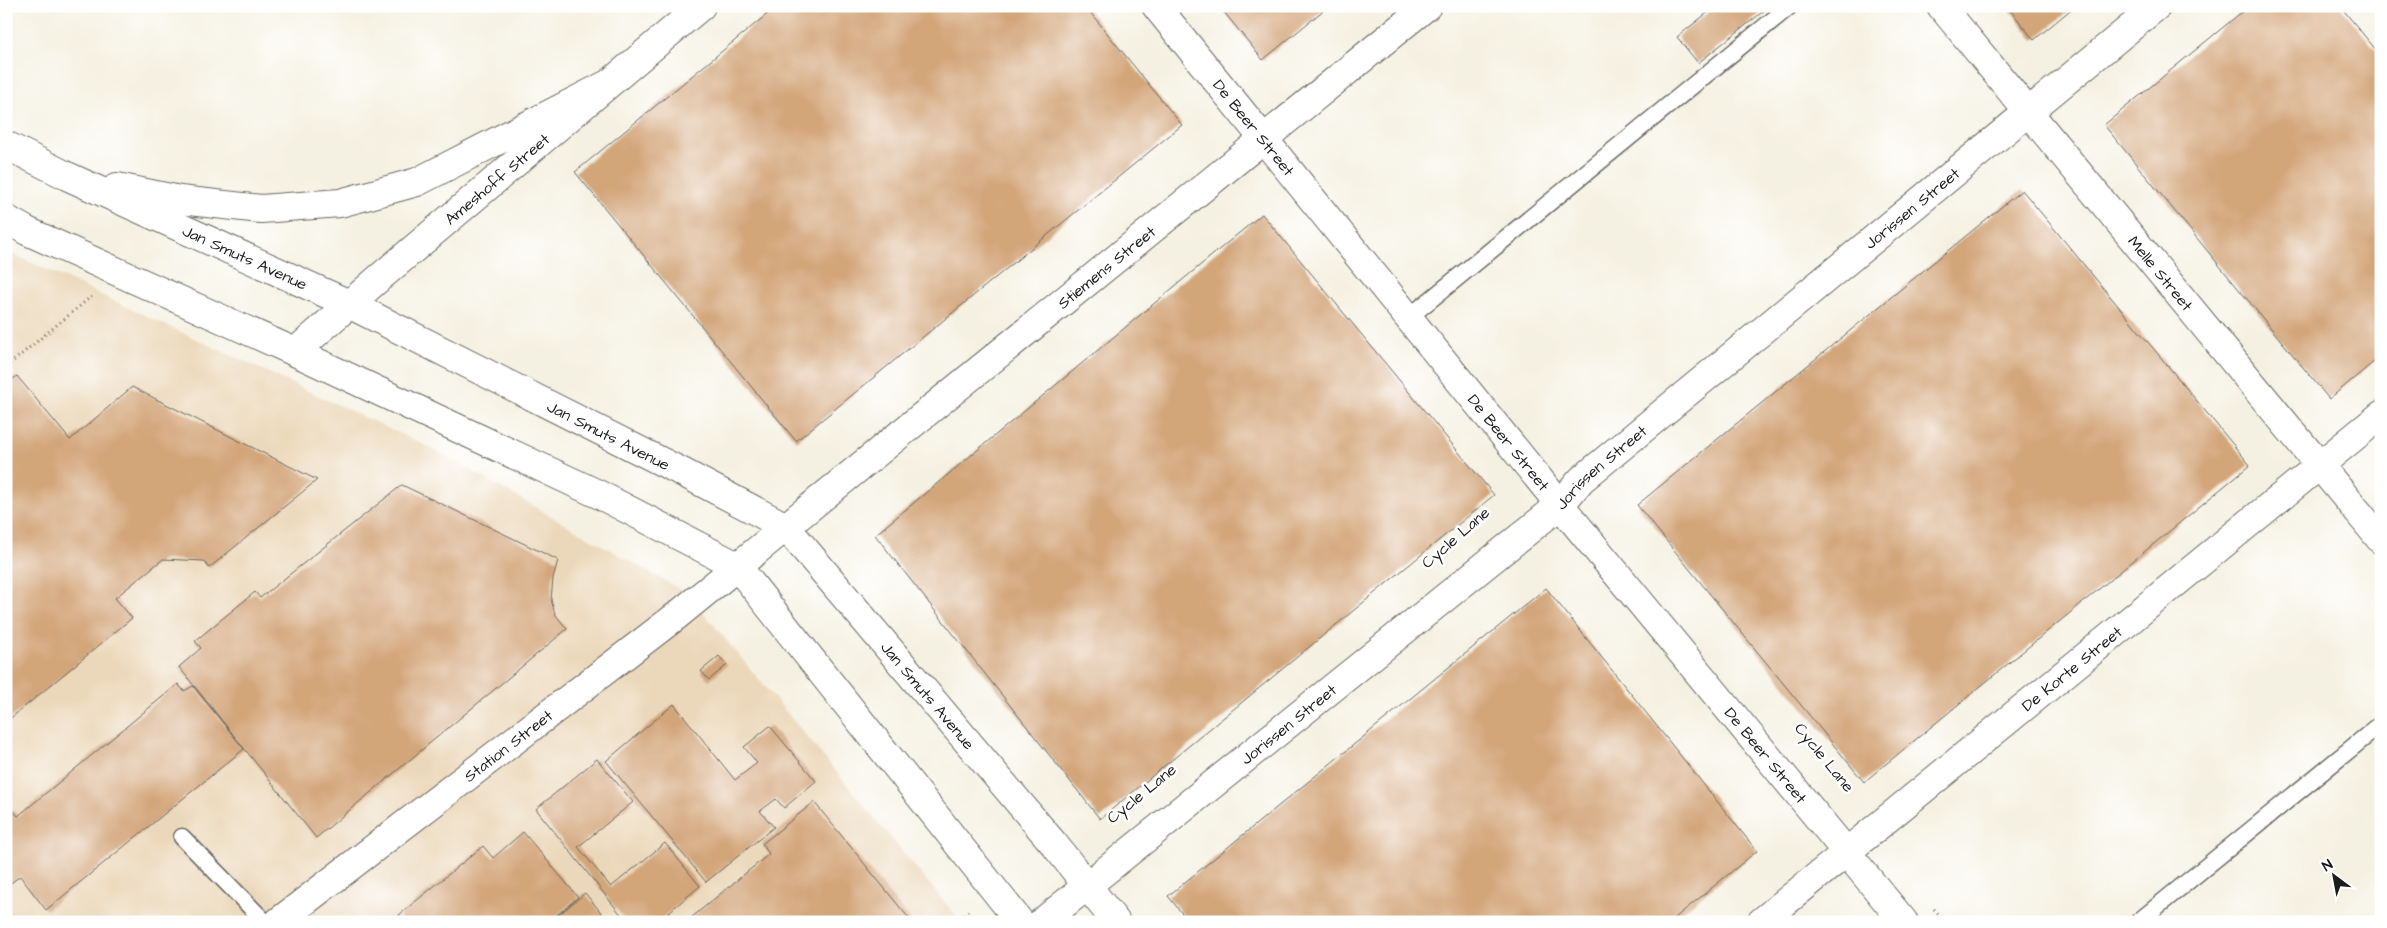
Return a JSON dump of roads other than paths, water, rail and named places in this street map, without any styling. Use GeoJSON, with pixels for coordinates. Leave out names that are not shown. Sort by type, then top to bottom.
{"type":"FeatureCollection","features":[{"type":"Feature","properties":{"kind":"main road","name":"Ameshoff Street"},"geometry":{"type":"LineString","coordinates":[[296,352],[349,304],[701,6]]}},
{"type":"Feature","properties":{"kind":"main road","name":"De Beer Street"},"geometry":{"type":"LineString","coordinates":[[1156,6],[1408,318],[1527,461],[1560,505],[1904,922]]}},
{"type":"Feature","properties":{"kind":"main road","name":"Stiemens Street"},"geometry":{"type":"LineString","coordinates":[[737,566],[1427,6]]}},
{"type":"Feature","properties":{"kind":"main road","name":"Melle Street"},"geometry":{"type":"LineString","coordinates":[[1941,6],[2381,540]]}},
{"type":"Feature","properties":{"kind":"main road","name":"Jorissen Street"},"geometry":{"type":"LineString","coordinates":[[1042,922],[1560,505],[1581,480],[2157,6]]}},
{"type":"Feature","properties":{"kind":"main road"},"geometry":{"type":"LineString","coordinates":[[67,176],[180,200],[261,209],[340,203],[417,182],[606,85]]}},
{"type":"Feature","properties":{"kind":"main road","name":"Jan Smuts Avenue"},"geometry":{"type":"LineString","coordinates":[[6,145],[67,176],[349,304],[682,472],[786,527],[1088,885],[1116,922]]}},
{"type":"Feature","properties":{"kind":"main road"},"geometry":{"type":"LineString","coordinates":[[6,219],[26,231],[296,352],[600,495],[737,566],[1020,922]]}},
{"type":"Feature","properties":{"kind":"main road","name":"De Korte Street"},"geometry":{"type":"LineString","coordinates":[[1761,922],[2381,415]]}},
{"type":"Feature","properties":{"kind":"main road","name":"Station Street"},"geometry":{"type":"LineString","coordinates":[[278,922],[675,618],[737,566]]}},
{"type":"Feature","properties":{"kind":"lane"},"geometry":{"type":"LineString","coordinates":[[1408,318],[1790,6]]}},
{"type":"Feature","properties":{"kind":"lane"},"geometry":{"type":"LineString","coordinates":[[2138,922],[2381,724]]}},
{"type":"Feature","properties":{"kind":"lane"},"geometry":{"type":"LineString","coordinates":[[182,837],[265,922]]}}]}
